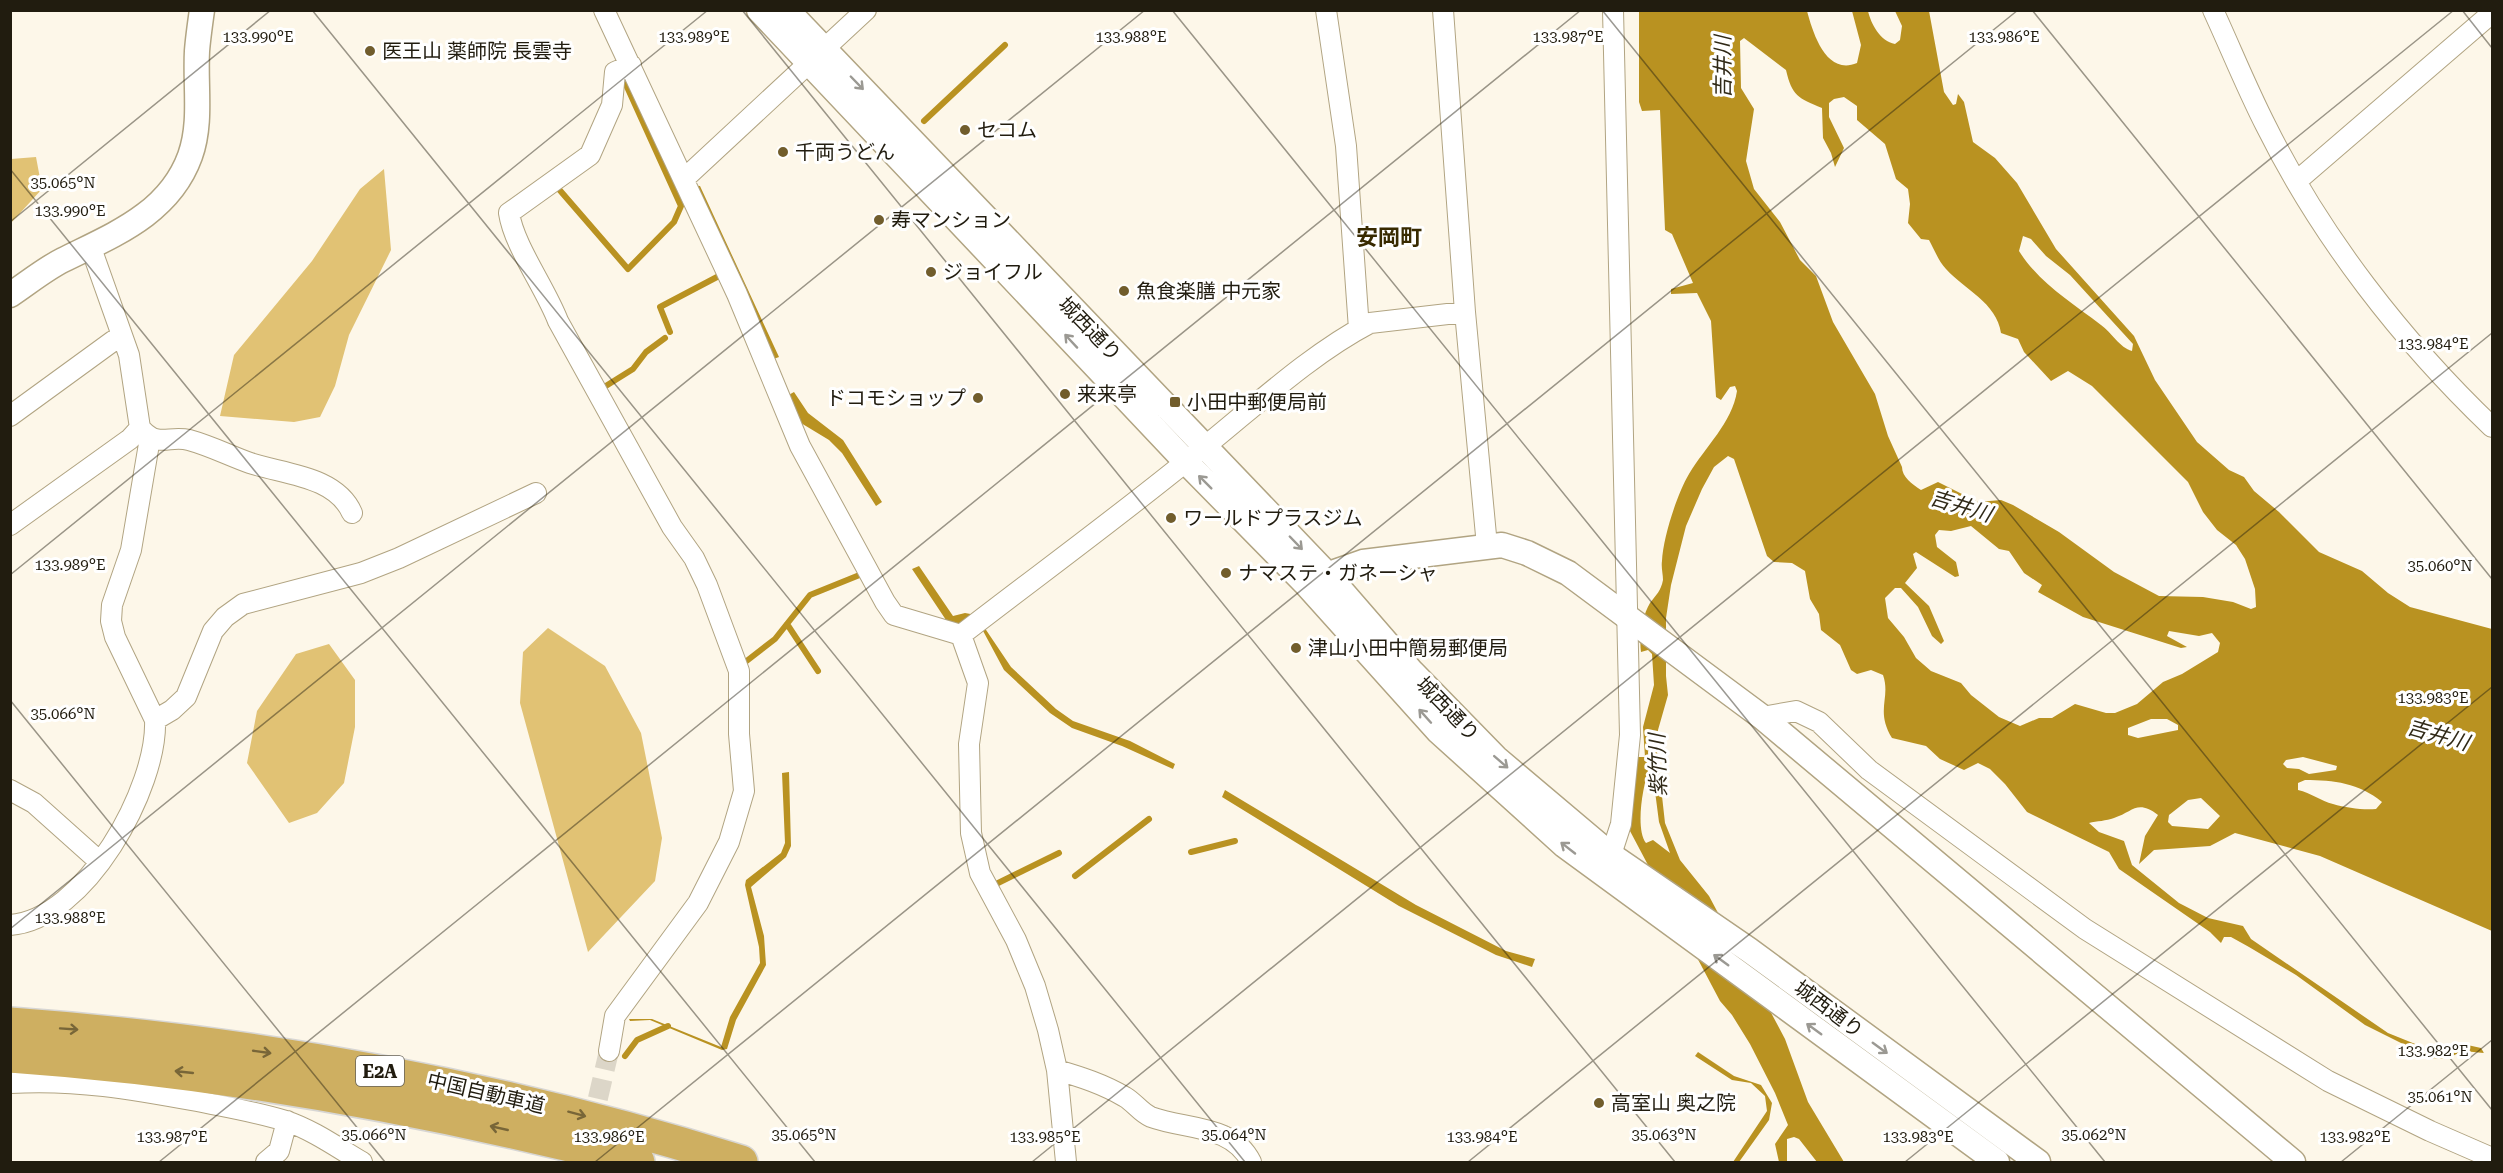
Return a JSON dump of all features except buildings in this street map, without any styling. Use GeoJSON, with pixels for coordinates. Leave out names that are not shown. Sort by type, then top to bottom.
{"type":"FeatureCollection","features":[{"type":"Feature","properties":{"kind":"highway","name":"中国自動車道"},"geometry":{"type":"LineString","coordinates":[[10,1024],[195,1042],[326,1060],[562,1110],[741,1162]]}},
{"type":"Feature","properties":{"kind":"highway","name":"中国自動車道"},"geometry":{"type":"LineString","coordinates":[[10,1056],[199,1073],[318,1091],[437,1114],[638,1162]]}},
{"type":"Feature","properties":{"kind":"street"},"geometry":{"type":"LineString","coordinates":[[10,295],[63,260],[134,225],[155,207],[176,180],[190,156],[197,122],[197,52],[202,10]]}},
{"type":"Feature","properties":{"kind":"street"},"geometry":{"type":"LineString","coordinates":[[604,10],[737,294],[800,446],[885,602],[894,615],[961,635]]}},
{"type":"Feature","properties":{"kind":"street","name":"城西通り"},"geometry":{"type":"LineString","coordinates":[[759,10],[817,56],[1195,455],[1496,758],[1666,920],[1997,1162]]}},
{"type":"Feature","properties":{"kind":"street","name":"城西通り"},"geometry":{"type":"LineString","coordinates":[[787,10],[817,56]]}},
{"type":"Feature","properties":{"kind":"street"},"geometry":{"type":"LineString","coordinates":[[684,179],[866,10]]}},
{"type":"Feature","properties":{"kind":"street"},"geometry":{"type":"LineString","coordinates":[[1326,10],[1346,146],[1359,329]]}},
{"type":"Feature","properties":{"kind":"street"},"geometry":{"type":"LineString","coordinates":[[1443,10],[1464,312],[1487,546]]}},
{"type":"Feature","properties":{"kind":"street"},"geometry":{"type":"LineString","coordinates":[[1608,865],[1621,824],[1630,735],[1631,618],[1614,10]]}},
{"type":"Feature","properties":{"kind":"street"},"geometry":{"type":"LineString","coordinates":[[2213,10],[2267,128],[2322,223],[2411,340],[2493,427]]}},
{"type":"Feature","properties":{"kind":"street"},"geometry":{"type":"LineString","coordinates":[[2298,180],[2493,13]]}},
{"type":"Feature","properties":{"kind":"street"},"geometry":{"type":"LineString","coordinates":[[609,1051],[615,1016],[698,903],[729,842],[744,791],[739,734],[739,671],[707,585],[694,558],[672,527],[558,321],[548,294],[510,220],[509,213],[590,155],[612,105],[615,72],[631,66]]}},
{"type":"Feature","properties":{"kind":"street"},"geometry":{"type":"LineString","coordinates":[[10,925],[46,913],[69,899],[89,880],[127,817],[146,779],[156,732],[155,720],[115,637],[111,621],[112,604],[131,550],[145,433],[129,355],[91,248]]}},
{"type":"Feature","properties":{"kind":"street"},"geometry":{"type":"LineString","coordinates":[[961,635],[1195,455],[1297,373],[1359,329],[1370,323],[1464,312]]}},
{"type":"Feature","properties":{"kind":"street"},"geometry":{"type":"LineString","coordinates":[[10,416],[113,341],[123,338]]}},
{"type":"Feature","properties":{"kind":"street"},"geometry":{"type":"LineString","coordinates":[[10,525],[130,439],[145,433],[166,441],[187,439],[249,463],[313,480],[349,506],[352,513]]}},
{"type":"Feature","properties":{"kind":"street"},"geometry":{"type":"LineString","coordinates":[[155,720],[172,710],[186,697],[213,631],[225,617],[243,604],[361,573],[399,558],[536,494]]}},
{"type":"Feature","properties":{"kind":"street"},"geometry":{"type":"LineString","coordinates":[[1316,578],[1352,564],[1502,545],[1519,550],[1568,573],[1762,717],[2293,1162]]}},
{"type":"Feature","properties":{"kind":"street"},"geometry":{"type":"LineString","coordinates":[[961,635],[978,683],[969,744],[973,843],[980,873],[1016,940],[1035,986],[1057,1070],[1065,1162]]}},
{"type":"Feature","properties":{"kind":"street"},"geometry":{"type":"LineString","coordinates":[[1762,717],[1796,711],[1819,722],[1869,770],[2085,929],[2328,1081],[2430,1131],[2493,1158]]}},
{"type":"Feature","properties":{"kind":"street"},"geometry":{"type":"LineString","coordinates":[[10,790],[34,803],[100,862]]}},
{"type":"Feature","properties":{"kind":"street","name":"城西通り"},"geometry":{"type":"LineString","coordinates":[[1608,865],[1646,879],[1749,950],[2038,1162]]}},
{"type":"Feature","properties":{"kind":"street"},"geometry":{"type":"LineString","coordinates":[[1057,1070],[1100,1083],[1129,1099],[1148,1116],[1217,1132],[1233,1139],[1245,1150],[1251,1162]]}},
{"type":"Feature","properties":{"kind":"street"},"geometry":{"type":"LineString","coordinates":[[10,1083],[58,1080],[133,1089],[287,1121],[362,1162]]}},
{"type":"Feature","properties":{"kind":"street"},"geometry":{"type":"LineString","coordinates":[[266,1162],[279,1151],[287,1121]]}},
{"type":"Feature","properties":{"kind":"shaded area"},"geometry":{"type":"Polygon","coordinates":[[[36,157],[42,189],[11,223],[11,159],[36,157]]]}},
{"type":"Feature","properties":{"kind":"shaded area"},"geometry":{"type":"Polygon","coordinates":[[[384,169],[391,250],[349,335],[335,386],[320,417],[294,422],[220,416],[234,355],[312,261],[360,189],[384,169]]]}},
{"type":"Feature","properties":{"kind":"shaded area"},"geometry":{"type":"Polygon","coordinates":[[[548,628],[605,666],[641,733],[662,838],[655,881],[588,952],[520,703],[523,652],[548,628]]]}},
{"type":"Feature","properties":{"kind":"shaded area"},"geometry":{"type":"Polygon","coordinates":[[[329,644],[355,680],[355,727],[344,783],[317,813],[289,823],[247,763],[257,711],[296,654],[329,644]]]}},
{"type":"Feature","properties":{"kind":"water"},"geometry":{"type":"Polygon","coordinates":[[[1639,11],[1807,11],[1817,41],[1823,50],[1829,58],[1846,65],[1857,63],[1861,45],[1852,11],[1868,11],[1877,31],[1885,39],[1895,44],[1900,40],[1902,26],[1895,11],[1929,11],[1944,92],[1953,105],[1956,104],[1958,94],[1964,102],[1973,142],[1995,158],[2017,183],[2056,249],[2134,336],[2155,380],[2197,442],[2229,470],[2244,477],[2254,491],[2319,552],[2362,571],[2388,593],[2410,607],[2492,629],[2492,931],[2320,856],[2235,833],[2210,846],[2154,850],[2139,864],[2145,836],[2158,815],[2145,808],[2135,808],[2111,819],[2089,823],[2099,832],[2124,841],[2132,865],[2179,903],[2208,918],[2243,926],[2251,939],[2388,1033],[2440,1054],[2463,1044],[2481,1048],[2484,1053],[2463,1051],[2446,1059],[2431,1058],[2365,1025],[2296,975],[2249,947],[2231,937],[2224,937],[2221,943],[2210,932],[2119,869],[2109,852],[2027,812],[1990,769],[1978,763],[1964,770],[1940,759],[1926,746],[1892,738],[1885,720],[1883,675],[1871,670],[1857,674],[1851,670],[1840,645],[1821,630],[1819,614],[1810,599],[1805,571],[1792,563],[1774,562],[1767,556],[1734,459],[1728,456],[1714,467],[1702,489],[1686,526],[1671,585],[1666,618],[1668,695],[1658,730],[1657,751],[1665,823],[1680,860],[1709,896],[1785,1039],[1808,1102],[1844,1162],[1817,1162],[1799,1139],[1794,1137],[1787,1139],[1787,1162],[1779,1162],[1775,1144],[1788,1125],[1775,1093],[1750,1044],[1732,1015],[1720,1001],[1630,831],[1628,832],[1631,757],[1645,757],[1643,727],[1654,685],[1652,654],[1648,650],[1641,652],[1643,621],[1647,608],[1662,584],[1663,551],[1671,516],[1680,493],[1689,474],[1730,414],[1737,391],[1735,386],[1730,387],[1721,400],[1716,397],[1711,321],[1697,293],[1671,294],[1671,289],[1693,283],[1672,234],[1665,230],[1660,110],[1642,111],[1639,102],[1639,11]],[[1744,38],[1740,41],[1741,88],[1754,109],[1746,161],[1754,189],[1780,222],[1800,260],[1816,276],[1833,322],[1875,394],[1888,436],[1908,480],[1921,490],[1938,482],[1978,502],[2001,500],[2013,505],[2059,532],[2114,572],[2159,596],[2203,597],[2233,602],[2251,609],[2256,607],[2255,589],[2245,559],[2236,545],[2217,530],[2203,512],[2188,482],[2092,386],[2068,371],[2051,381],[2024,352],[2018,339],[2001,333],[1998,322],[1987,305],[1946,269],[1929,240],[1921,239],[1908,223],[1910,204],[1908,189],[1896,179],[1885,144],[1857,120],[1857,106],[1844,97],[1834,99],[1829,103],[1829,117],[1844,148],[1835,167],[1823,138],[1822,108],[1797,95],[1791,86],[1786,70],[1744,38]],[[2023,236],[2019,251],[2027,263],[2057,292],[2105,328],[2124,347],[2132,351],[2133,344],[2070,275],[2046,256],[2031,239],[2023,236]],[[1971,526],[1951,531],[1939,530],[1935,535],[1937,547],[1956,562],[1959,576],[1955,577],[1916,552],[1913,554],[1917,568],[1905,583],[1929,606],[1944,641],[1941,644],[1932,636],[1918,607],[1901,588],[1895,588],[1885,598],[1888,618],[1904,637],[1916,658],[1931,671],[1961,683],[1971,695],[1999,717],[2020,726],[2039,718],[2052,718],[2075,704],[2106,713],[2115,713],[2137,704],[2163,682],[2182,674],[2218,652],[2220,643],[2212,633],[2199,636],[2169,631],[2167,636],[2187,647],[2181,648],[2083,617],[2038,592],[2042,585],[2024,573],[2009,551],[1999,549],[1971,526]],[[2151,719],[2128,728],[2128,735],[2138,738],[2178,730],[2178,725],[2167,719],[2151,719]],[[2303,757],[2286,760],[2283,764],[2287,768],[2299,769],[2309,774],[2336,770],[2337,766],[2303,757]],[[1649,769],[1641,807],[1643,836],[1646,843],[1653,840],[1670,853],[1659,822],[1653,776],[1649,769]],[[2305,780],[2298,783],[2298,790],[2329,803],[2349,808],[2376,809],[2382,802],[2355,787],[2336,782],[2305,780]],[[2201,798],[2188,800],[2169,815],[2168,822],[2172,826],[2208,829],[2220,816],[2201,798]]]}},
{"type":"Feature","properties":{"kind":"water"},"geometry":{"type":"Polygon","coordinates":[[[676,184],[700,186],[779,357],[771,360],[676,184]]]}},
{"type":"Feature","properties":{"kind":"water"},"geometry":{"type":"Polygon","coordinates":[[[794,392],[808,413],[843,440],[882,502],[876,506],[842,453],[829,440],[796,420],[785,397],[794,392]]]}},
{"type":"Feature","properties":{"kind":"water"},"geometry":{"type":"Polygon","coordinates":[[[919,566],[953,616],[965,613],[976,615],[1011,667],[1056,709],[1073,721],[1130,741],[1175,764],[1173,769],[1122,746],[1072,728],[1050,713],[1004,670],[982,629],[950,626],[912,569],[919,566]]]}},
{"type":"Feature","properties":{"kind":"water"},"geometry":{"type":"Polygon","coordinates":[[[789,772],[791,846],[786,857],[751,887],[764,936],[766,965],[736,1020],[727,1049],[722,1050],[650,1020],[630,1021],[629,1019],[652,1019],[721,1047],[730,1017],[760,963],[759,947],[745,885],[746,880],[781,853],[785,843],[782,773],[789,772]]]}},
{"type":"Feature","properties":{"kind":"water"},"geometry":{"type":"Polygon","coordinates":[[[1225,790],[1416,905],[1506,951],[1535,959],[1532,967],[1496,955],[1399,906],[1222,797],[1225,790]]]}},
{"type":"Feature","properties":{"kind":"water"},"geometry":{"type":"Polygon","coordinates":[[[1698,1052],[1734,1076],[1761,1085],[1772,1103],[1769,1120],[1739,1162],[1733,1162],[1767,1111],[1765,1096],[1751,1083],[1732,1080],[1695,1056],[1698,1052]]]}},
{"type":"Feature","properties":{"kind":"waterway"},"geometry":{"type":"LineString","coordinates":[[924,121],[1005,45]]}},
{"type":"Feature","properties":{"kind":"waterway"},"geometry":{"type":"LineString","coordinates":[[557,187],[628,269],[674,222],[681,206],[623,78]]}},
{"type":"Feature","properties":{"kind":"waterway"},"geometry":{"type":"LineString","coordinates":[[670,332],[660,307],[717,277]]}},
{"type":"Feature","properties":{"kind":"waterway"},"geometry":{"type":"LineString","coordinates":[[601,389],[633,369],[646,352],[665,338]]}},
{"type":"Feature","properties":{"kind":"waterway"},"geometry":{"type":"LineString","coordinates":[[744,663],[775,639],[810,595],[862,574]]}},
{"type":"Feature","properties":{"kind":"waterway"},"geometry":{"type":"LineString","coordinates":[[787,624],[818,671]]}},
{"type":"Feature","properties":{"kind":"waterway"},"geometry":{"type":"LineString","coordinates":[[1075,876],[1149,819]]}},
{"type":"Feature","properties":{"kind":"waterway"},"geometry":{"type":"LineString","coordinates":[[1191,852],[1235,841]]}},
{"type":"Feature","properties":{"kind":"waterway"},"geometry":{"type":"LineString","coordinates":[[992,886],[1059,853]]}},
{"type":"Feature","properties":{"kind":"waterway"},"geometry":{"type":"LineString","coordinates":[[625,1056],[637,1040],[668,1026]]}},
{"type":"Feature","properties":{"kind":"tunnel"},"geometry":{"type":"LineString","coordinates":[[591,1128],[609,1051]]}},
{"type":"Feature","properties":{"kind":"place","name":"医王山 薬師院 長雲寺"},"geometry":{"type":"Point","coordinates":[370,51]}},
{"type":"Feature","properties":{"kind":"place","name":"セコム"},"geometry":{"type":"Point","coordinates":[965,130]}},
{"type":"Feature","properties":{"kind":"place","name":"千両うどん"},"geometry":{"type":"Point","coordinates":[783,152]}},
{"type":"Feature","properties":{"kind":"place","name":"寿マンション"},"geometry":{"type":"Point","coordinates":[879,220]}},
{"type":"Feature","properties":{"kind":"place","name":"ジョイフル"},"geometry":{"type":"Point","coordinates":[931,272]}},
{"type":"Feature","properties":{"kind":"place","name":"魚食楽膳 中元家"},"geometry":{"type":"Point","coordinates":[1124,291]}},
{"type":"Feature","properties":{"kind":"place","name":"来来亭"},"geometry":{"type":"Point","coordinates":[1065,394]}},
{"type":"Feature","properties":{"kind":"place","name":"ドコモショップ"},"geometry":{"type":"Point","coordinates":[978,398]}},
{"type":"Feature","properties":{"kind":"place","name":"小田中郵便局前"},"geometry":{"type":"Point","coordinates":[1175,402]}},
{"type":"Feature","properties":{"kind":"place","name":"ワールドプラスジム"},"geometry":{"type":"Point","coordinates":[1171,518]}},
{"type":"Feature","properties":{"kind":"place","name":"ナマステ・ガネーシャ"},"geometry":{"type":"Point","coordinates":[1226,573]}},
{"type":"Feature","properties":{"kind":"place","name":"津山小田中簡易郵便局"},"geometry":{"type":"Point","coordinates":[1296,648]}},
{"type":"Feature","properties":{"kind":"place","name":"高室山 奥之院"},"geometry":{"type":"Point","coordinates":[1599,1103]}},
{"type":"Feature","properties":{"kind":"district","name":"安岡町"},"geometry":{"type":"Point","coordinates":[1389,237]}},
{"type":"Feature","properties":{"kind":"water label","name":"吉井川"},"geometry":{"type":"Point","coordinates":[1723,67]}},
{"type":"Feature","properties":{"kind":"water label","name":"吉井川"},"geometry":{"type":"Point","coordinates":[1961,506]}},
{"type":"Feature","properties":{"kind":"water label","name":"吉井川"},"geometry":{"type":"Point","coordinates":[2438,735]}},
{"type":"Feature","properties":{"kind":"water label","name":"紫竹川"},"geometry":{"type":"Point","coordinates":[1658,765]}}]}
